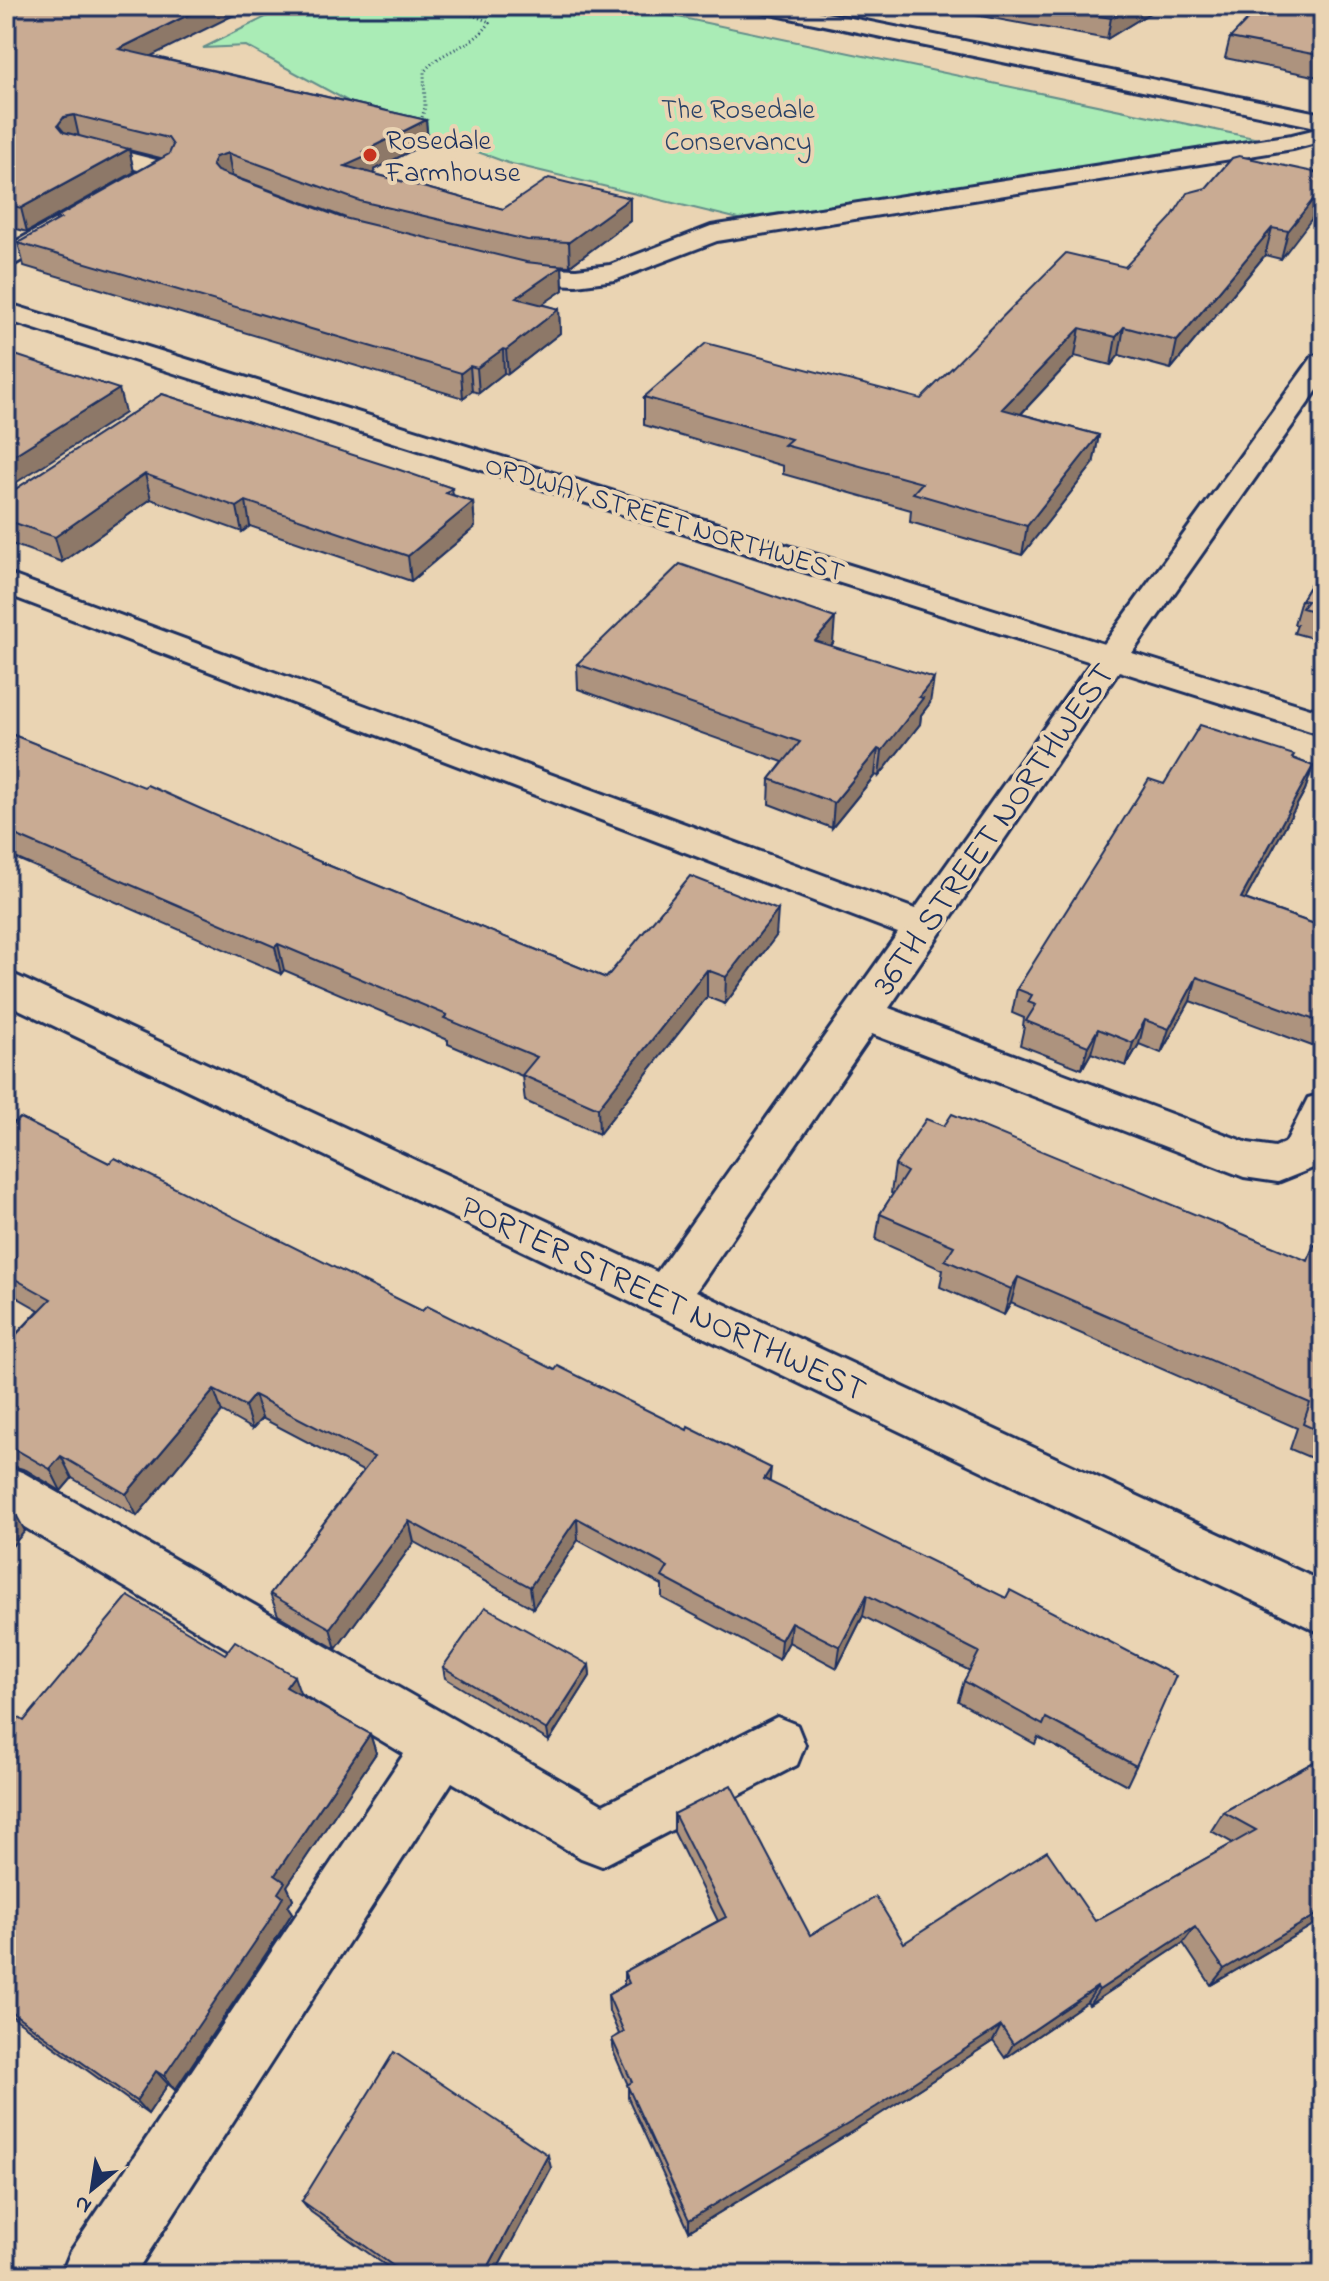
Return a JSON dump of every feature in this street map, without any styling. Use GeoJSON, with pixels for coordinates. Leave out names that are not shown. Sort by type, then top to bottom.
{"type":"FeatureCollection","features":[{"type":"Feature","properties":{"kind":"street"},"geometry":{"type":"LineString","coordinates":[[761,6],[1323,121]]}},
{"type":"Feature","properties":{"kind":"street"},"geometry":{"type":"LineString","coordinates":[[482,265],[528,275],[576,277],[615,272],[711,234],[1277,145],[1323,134]]}},
{"type":"Feature","properties":{"kind":"street"},"geometry":{"type":"LineString","coordinates":[[6,258],[163,169],[78,147]]}},
{"type":"Feature","properties":{"kind":"street","name":"ORDWAY STREET NORTHWEST"},"geometry":{"type":"LineString","coordinates":[[6,311],[1323,724]]}},
{"type":"Feature","properties":{"kind":"street"},"geometry":{"type":"LineString","coordinates":[[175,397],[210,375]]}},
{"type":"Feature","properties":{"kind":"street","name":"36TH STREET NORTHWEST"},"geometry":{"type":"LineString","coordinates":[[665,1298],[1111,658],[1318,378]]}},
{"type":"Feature","properties":{"kind":"street"},"geometry":{"type":"LineString","coordinates":[[6,583],[923,927]]}},
{"type":"Feature","properties":{"kind":"street","name":"PORTER STREET NORTHWEST"},"geometry":{"type":"LineString","coordinates":[[6,986],[1323,1609]]}},
{"type":"Feature","properties":{"kind":"street"},"geometry":{"type":"LineString","coordinates":[[863,1014],[1244,1160],[1278,1165],[1302,1154],[1323,1110]]}},
{"type":"Feature","properties":{"kind":"street"},"geometry":{"type":"LineString","coordinates":[[6,1489],[602,1837],[777,1745]]}},
{"type":"Feature","properties":{"kind":"street"},"geometry":{"type":"LineString","coordinates":[[95,2275],[443,1746]]}},
{"type":"Feature","properties":{"kind":"path"},"geometry":{"type":"LineString","coordinates":[[408,127],[423,121],[427,99],[422,78],[424,72],[447,52],[478,37],[490,22],[467,13],[472,6]]}},
{"type":"Feature","properties":{"kind":"green space","name":"The Rosedale Conservancy"},"geometry":{"type":"Polygon","coordinates":[[[288,6],[626,6],[1268,141],[739,219],[508,163],[366,111],[246,46],[203,48],[288,6]]]}},
{"type":"Feature","properties":{"kind":"building"},"geometry":{"type":"Polygon","coordinates":[[[6,6],[206,6],[119,49],[426,120],[364,151],[372,154],[345,166],[503,209],[549,178],[630,198],[569,242],[527,240],[360,201],[228,153],[215,157],[212,165],[217,171],[340,217],[526,262],[562,266],[516,298],[559,309],[506,350],[503,349],[477,368],[470,366],[461,373],[18,243],[60,219],[55,218],[169,154],[173,145],[168,138],[74,115],[64,117],[58,125],[64,132],[129,149],[21,208],[6,204],[6,6]]]}},
{"type":"Feature","properties":{"kind":"building"},"geometry":{"type":"Polygon","coordinates":[[[1041,6],[1131,6],[1111,18],[1041,6]]]}},
{"type":"Feature","properties":{"kind":"building"},"geometry":{"type":"Polygon","coordinates":[[[1261,6],[1323,6],[1323,56],[1230,38],[1261,6]]]}},
{"type":"Feature","properties":{"kind":"building"},"geometry":{"type":"Polygon","coordinates":[[[1239,156],[1323,174],[1323,187],[1288,231],[1272,228],[1177,341],[1124,327],[1116,337],[1080,328],[1002,409],[1099,435],[1027,526],[913,493],[922,483],[784,445],[791,439],[644,397],[706,343],[921,399],[1066,253],[1125,267],[1171,218],[1187,193],[1206,188],[1232,158],[1239,156]]]}},
{"type":"Feature","properties":{"kind":"building"},"geometry":{"type":"Polygon","coordinates":[[[6,352],[119,389],[6,460],[6,352]]]}},
{"type":"Feature","properties":{"kind":"building"},"geometry":{"type":"Polygon","coordinates":[[[162,394],[452,488],[446,493],[473,502],[408,556],[246,501],[237,507],[145,474],[55,537],[6,520],[6,492],[11,492],[162,394]]]}},
{"type":"Feature","properties":{"kind":"building"},"geometry":{"type":"Polygon","coordinates":[[[1323,563],[1323,614],[1302,608],[1307,601],[1301,600],[1323,563]]]}},
{"type":"Feature","properties":{"kind":"building"},"geometry":{"type":"Polygon","coordinates":[[[680,564],[835,618],[815,641],[934,678],[919,697],[923,698],[882,751],[878,749],[834,803],[770,779],[800,742],[577,664],[680,564]]]}},
{"type":"Feature","properties":{"kind":"building"},"geometry":{"type":"Polygon","coordinates":[[[1200,725],[1294,755],[1292,758],[1313,766],[1241,898],[1323,927],[1323,1023],[1197,977],[1169,1029],[1145,1020],[1133,1043],[1098,1029],[1088,1046],[1026,1021],[1036,1005],[1028,1002],[1032,995],[1017,989],[1149,779],[1164,784],[1200,725]]]}},
{"type":"Feature","properties":{"kind":"building"},"geometry":{"type":"Polygon","coordinates":[[[6,732],[144,787],[147,785],[325,864],[606,978],[690,876],[778,910],[726,977],[707,970],[598,1108],[522,1075],[537,1057],[444,1018],[447,1015],[278,944],[275,947],[6,831],[6,732]]]}},
{"type":"Feature","properties":{"kind":"building"},"geometry":{"type":"Polygon","coordinates":[[[952,1114],[1308,1261],[1314,1245],[1323,1249],[1323,1433],[1303,1424],[1310,1403],[1018,1277],[1011,1289],[945,1260],[954,1246],[880,1214],[907,1172],[895,1165],[926,1119],[944,1126],[952,1114]]]}},
{"type":"Feature","properties":{"kind":"building"},"geometry":{"type":"Polygon","coordinates":[[[20,1118],[109,1163],[115,1158],[422,1311],[427,1306],[555,1370],[558,1366],[687,1430],[688,1427],[771,1468],[764,1479],[1006,1598],[1010,1590],[1176,1676],[1136,1766],[1046,1718],[1043,1725],[964,1681],[979,1652],[867,1595],[840,1647],[791,1622],[781,1640],[662,1577],[668,1567],[577,1518],[530,1587],[409,1521],[330,1628],[270,1594],[374,1457],[254,1395],[245,1406],[214,1390],[126,1494],[61,1456],[50,1469],[6,1446],[6,1345],[51,1299],[6,1274],[6,1267],[16,1257],[6,1252],[6,1119],[14,1123],[20,1118]]]}},
{"type":"Feature","properties":{"kind":"building"},"geometry":{"type":"Polygon","coordinates":[[[6,1505],[13,1509],[6,1517],[6,1505]]]}},
{"type":"Feature","properties":{"kind":"building"},"geometry":{"type":"Polygon","coordinates":[[[128,1596],[225,1654],[235,1641],[294,1676],[286,1687],[370,1734],[275,1875],[285,1882],[278,1893],[283,1897],[266,1926],[164,2076],[156,2071],[136,2101],[6,2008],[6,1710],[24,1721],[128,1596]]]}},
{"type":"Feature","properties":{"kind":"building"},"geometry":{"type":"Polygon","coordinates":[[[485,1607],[589,1665],[547,1730],[443,1667],[485,1607]]]}},
{"type":"Feature","properties":{"kind":"building"},"geometry":{"type":"Polygon","coordinates":[[[1323,1757],[1323,1911],[1224,1969],[1195,1927],[1099,1990],[1097,1987],[1013,2044],[1001,2026],[876,2107],[689,2220],[627,2085],[632,2082],[612,2039],[624,2032],[608,1995],[629,1983],[624,1972],[726,1917],[674,1814],[731,1785],[810,1935],[876,1897],[904,1943],[1047,1851],[1095,1921],[1256,1830],[1223,1812],[1323,1757]]]}},
{"type":"Feature","properties":{"kind":"building"},"geometry":{"type":"Polygon","coordinates":[[[394,2052],[548,2155],[484,2275],[406,2275],[302,2201],[394,2052]]]}},
{"type":"Feature","properties":{"kind":"place","name":"Rosedale Farmhouse"},"geometry":{"type":"Point","coordinates":[370,155]}}]}
